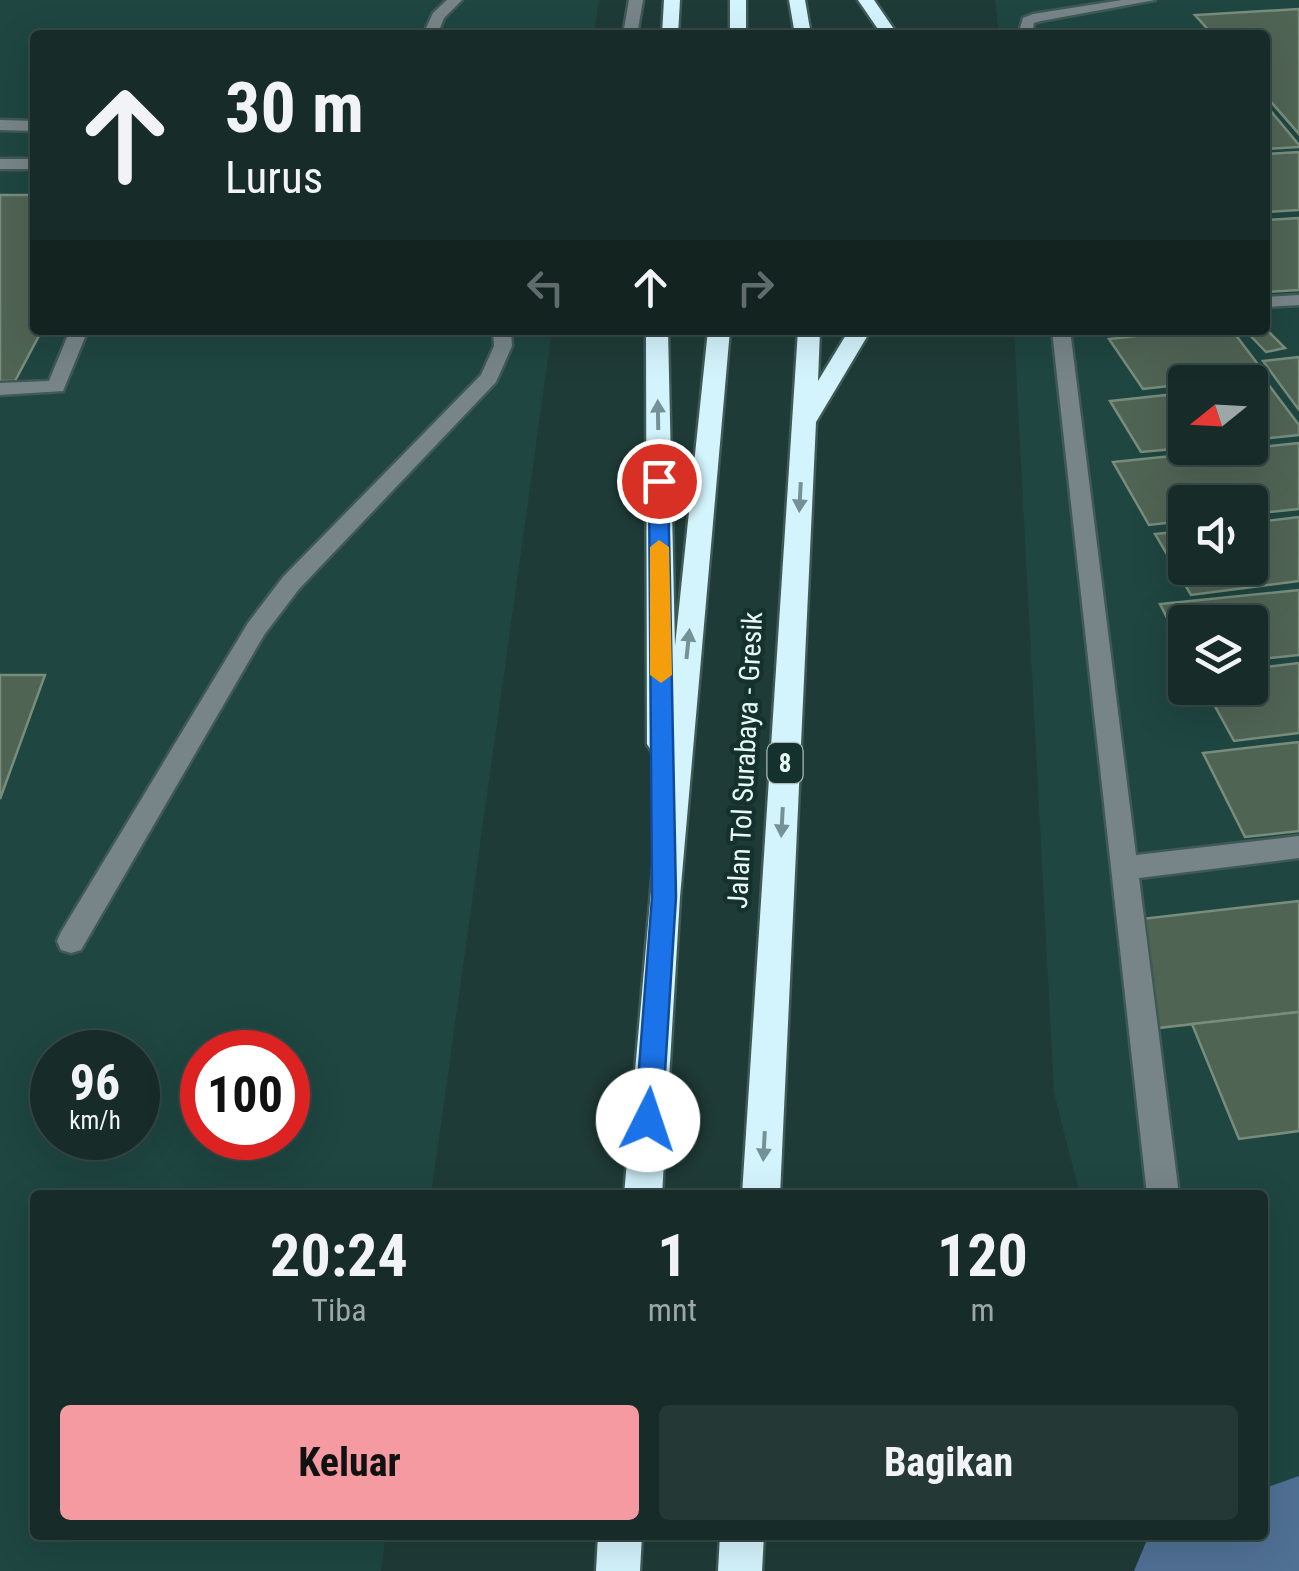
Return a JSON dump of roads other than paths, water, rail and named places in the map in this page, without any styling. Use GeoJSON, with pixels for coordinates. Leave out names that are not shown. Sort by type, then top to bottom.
{"type":"FeatureCollection","features":[{"type":"Feature","properties":{"kind":"highway"},"geometry":{"type":"LineString","coordinates":[[670,30],[672,0]]}},
{"type":"Feature","properties":{"kind":"highway"},"geometry":{"type":"LineString","coordinates":[[738,0],[738,30]]}},
{"type":"Feature","properties":{"kind":"highway"},"geometry":{"type":"LineString","coordinates":[[798,0],[802,30]]}},
{"type":"Feature","properties":{"kind":"highway"},"geometry":{"type":"LineString","coordinates":[[866,0],[887,30]]}},
{"type":"Feature","properties":{"kind":"highway"},"geometry":{"type":"LineString","coordinates":[[657,335],[664,897]]}},
{"type":"Feature","properties":{"kind":"highway"},"geometry":{"type":"LineString","coordinates":[[644,1190],[664,897],[719,335]]}},
{"type":"Feature","properties":{"kind":"highway","name":"Jalan Tol Surabaya - Gresik"},"geometry":{"type":"LineString","coordinates":[[761,1190],[808,335]]}},
{"type":"Feature","properties":{"kind":"highway"},"geometry":{"type":"LineString","coordinates":[[804,423],[857,335]]}},
{"type":"Feature","properties":{"kind":"highway"},"geometry":{"type":"LineString","coordinates":[[740,1571],[742,1540]]}},
{"type":"Feature","properties":{"kind":"lane"},"geometry":{"type":"LineString","coordinates":[[432,30],[438,16],[456,0]]}},
{"type":"Feature","properties":{"kind":"lane"},"geometry":{"type":"LineString","coordinates":[[631,30],[636,0]]}},
{"type":"Feature","properties":{"kind":"lane"},"geometry":{"type":"LineString","coordinates":[[1027,30],[1028,22],[1038,17],[1148,0]]}},
{"type":"Feature","properties":{"kind":"lane"},"geometry":{"type":"LineString","coordinates":[[0,126],[30,126]]}},
{"type":"Feature","properties":{"kind":"lane"},"geometry":{"type":"LineString","coordinates":[[0,164],[30,164]]}},
{"type":"Feature","properties":{"kind":"lane"},"geometry":{"type":"LineString","coordinates":[[1270,302],[1299,300]]}},
{"type":"Feature","properties":{"kind":"lane"},"geometry":{"type":"LineString","coordinates":[[0,389],[56,387],[77,335]]}},
{"type":"Feature","properties":{"kind":"lane"},"geometry":{"type":"LineString","coordinates":[[72,941],[256,629],[291,583],[489,378],[503,346],[502,335]]}},
{"type":"Feature","properties":{"kind":"lane"},"geometry":{"type":"LineString","coordinates":[[1062,335],[1161,1190]]}},
{"type":"Feature","properties":{"kind":"lane"},"geometry":{"type":"LineString","coordinates":[[1125,868],[1299,847]]}},
{"type":"Feature","properties":{"kind":"waterway"},"geometry":{"type":"LineString","coordinates":[[1189,1571],[1299,1530]]}}]}
